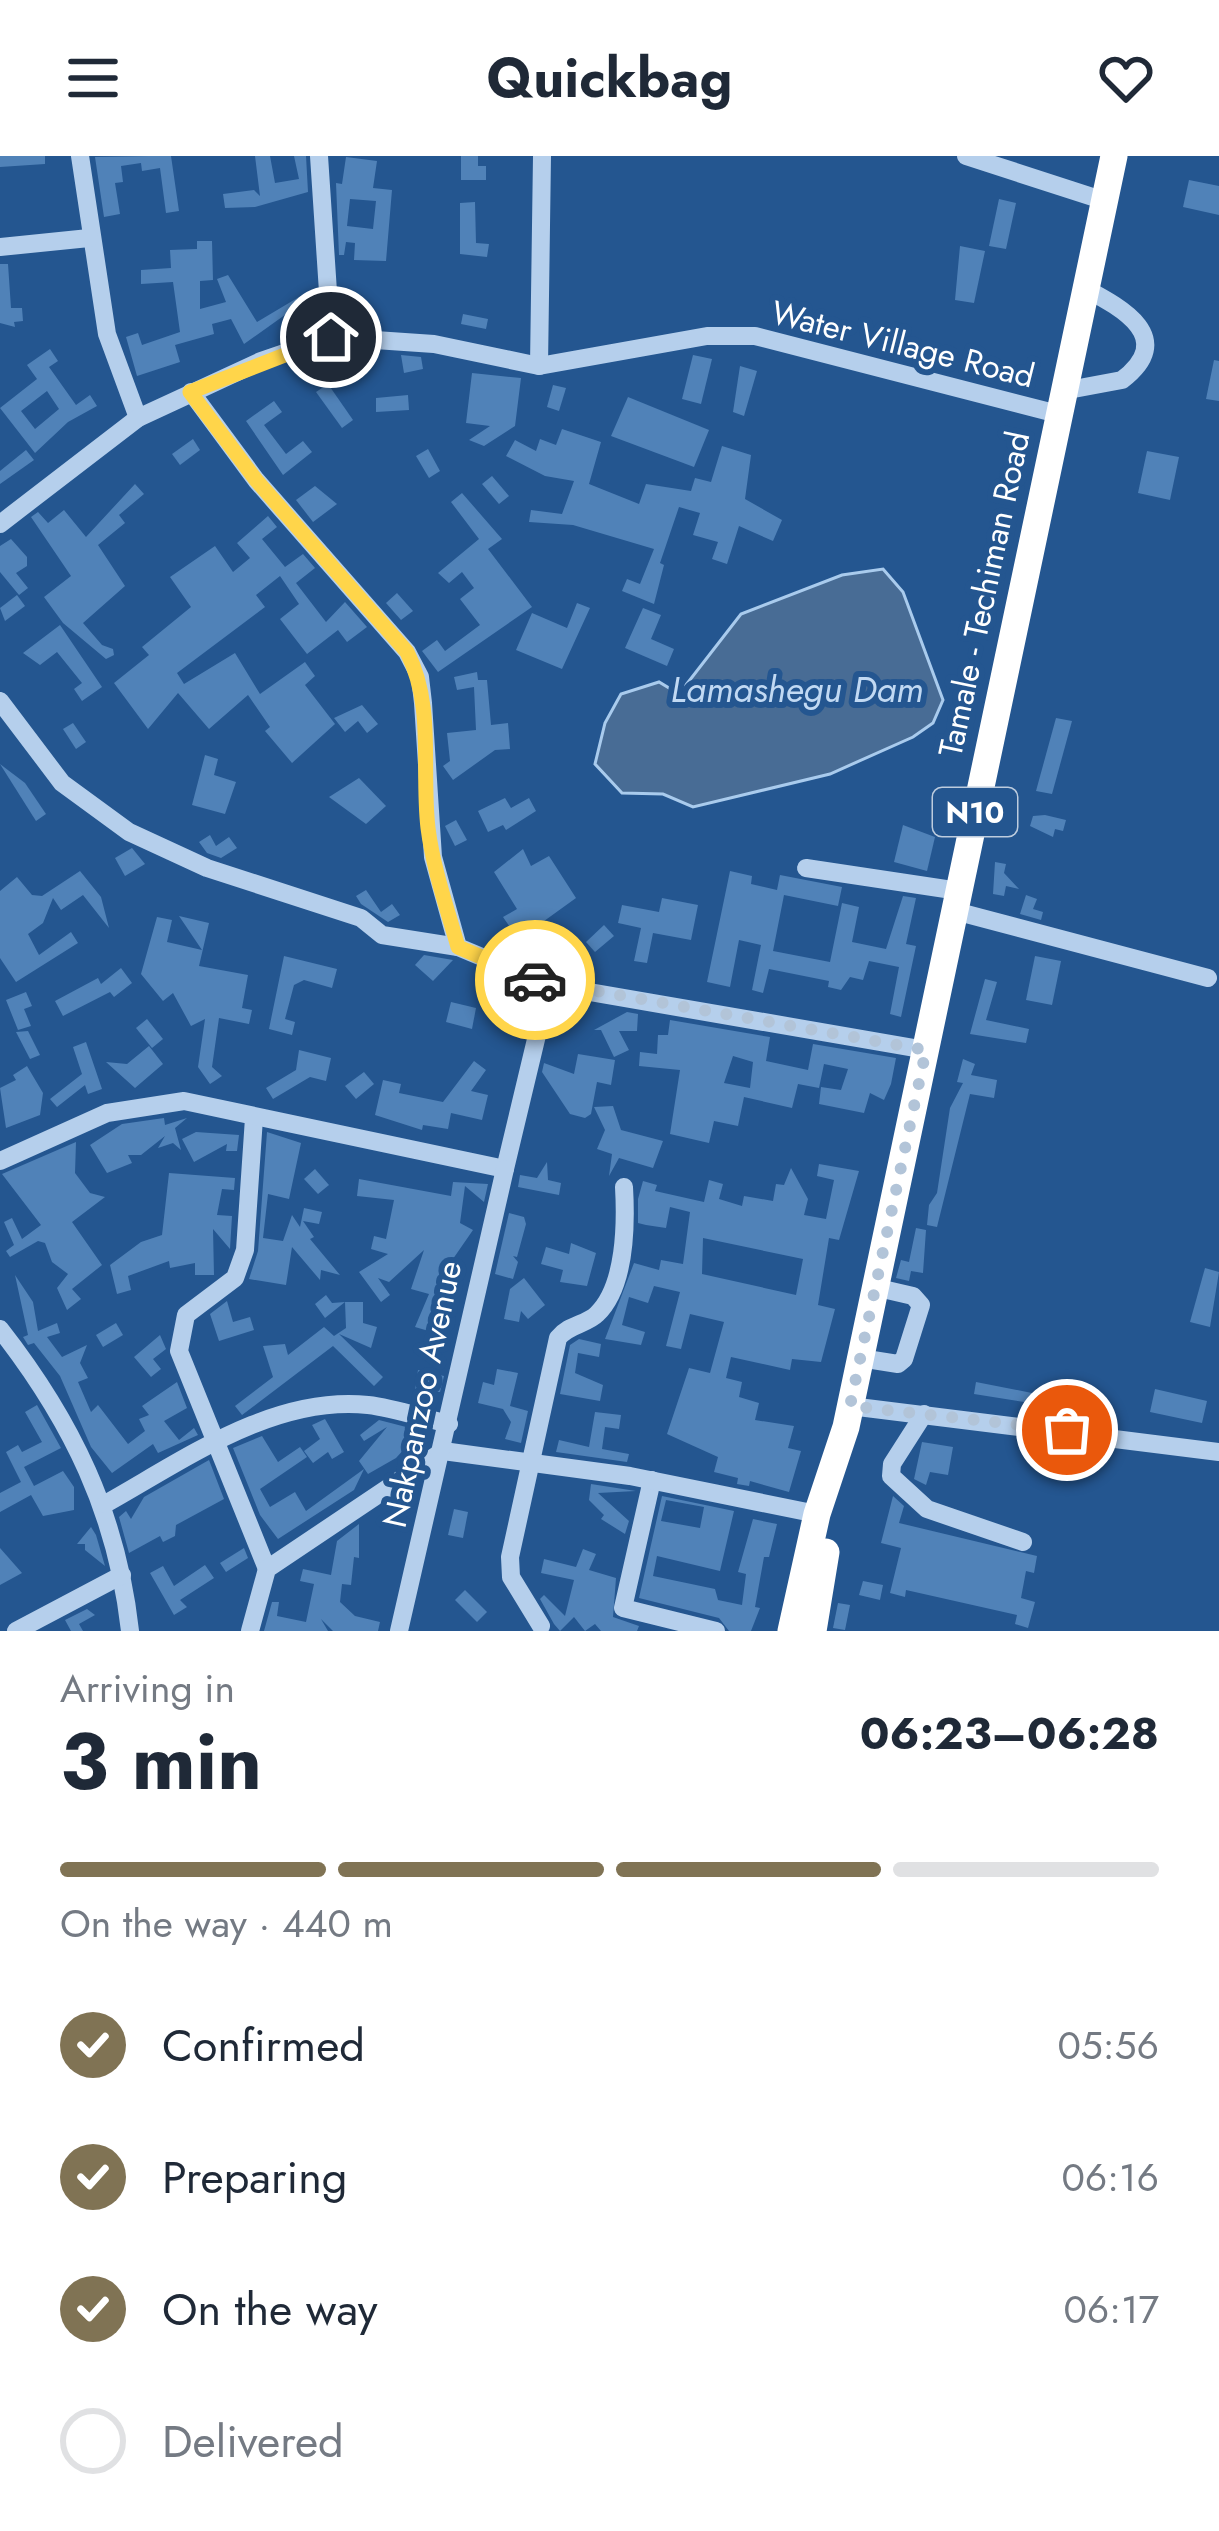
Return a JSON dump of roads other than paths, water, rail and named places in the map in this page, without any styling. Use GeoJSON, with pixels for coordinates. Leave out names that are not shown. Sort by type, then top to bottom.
{"type":"FeatureCollection","features":[{"type":"Feature","properties":{"kind":"highway","name":"Tamale - Techiman Road"},"geometry":{"type":"LineString","coordinates":[[835,1468],[1114,156]]}},
{"type":"Feature","properties":{"kind":"highway","name":"N10"},"geometry":{"type":"LineString","coordinates":[[791,1631],[817,1514],[835,1468]]}},
{"type":"Feature","properties":{"kind":"highway","name":"N10"},"geometry":{"type":"LineString","coordinates":[[813,1631],[836,1493],[835,1468]]}},
{"type":"Feature","properties":{"kind":"street"},"geometry":{"type":"LineString","coordinates":[[80,156],[107,334],[138,418]]}},
{"type":"Feature","properties":{"kind":"street"},"geometry":{"type":"LineString","coordinates":[[319,156],[331,337]]}},
{"type":"Feature","properties":{"kind":"street"},"geometry":{"type":"LineString","coordinates":[[539,366],[542,156]]}},
{"type":"Feature","properties":{"kind":"street"},"geometry":{"type":"LineString","coordinates":[[966,156],[1105,201]]}},
{"type":"Feature","properties":{"kind":"street"},"geometry":{"type":"LineString","coordinates":[[0,247],[89,238]]}},
{"type":"Feature","properties":{"kind":"street"},"geometry":{"type":"LineString","coordinates":[[1060,402],[1122,380],[1142,354],[1144,334],[1136,316],[1086,289]]}},
{"type":"Feature","properties":{"kind":"street","name":"Water Village Road"},"geometry":{"type":"LineString","coordinates":[[0,524],[138,418],[190,392],[331,337],[434,344],[539,366],[707,336],[755,336],[1060,402]]}},
{"type":"Feature","properties":{"kind":"street"},"geometry":{"type":"LineString","coordinates":[[190,392],[256,480],[407,652],[420,677],[430,839],[458,947]]}},
{"type":"Feature","properties":{"kind":"street"},"geometry":{"type":"LineString","coordinates":[[0,701],[62,783],[153,845],[361,918],[382,935],[458,947],[549,985],[926,1050]]}},
{"type":"Feature","properties":{"kind":"street"},"geometry":{"type":"LineString","coordinates":[[806,868],[957,901],[1208,978]]}},
{"type":"Feature","properties":{"kind":"street","name":"Nakpanzoo Avenue"},"geometry":{"type":"LineString","coordinates":[[399,1631],[549,985]]}},
{"type":"Feature","properties":{"kind":"street"},"geometry":{"type":"LineString","coordinates":[[0,1160],[58,1132],[159,1101],[205,1103],[254,1118],[505,1169]]}},
{"type":"Feature","properties":{"kind":"street"},"geometry":{"type":"LineString","coordinates":[[250,1631],[267,1569],[179,1351],[181,1330],[199,1301],[236,1278],[245,1250],[254,1118]]}},
{"type":"Feature","properties":{"kind":"street"},"geometry":{"type":"LineString","coordinates":[[541,1627],[509,1568],[558,1338],[601,1311],[614,1283],[627,1220],[624,1186]]}},
{"type":"Feature","properties":{"kind":"street"},"geometry":{"type":"LineString","coordinates":[[860,1358],[898,1364],[904,1359],[921,1305],[913,1296],[874,1287]]}},
{"type":"Feature","properties":{"kind":"street"},"geometry":{"type":"LineString","coordinates":[[0,1329],[53,1402],[105,1504],[130,1631]]}},
{"type":"Feature","properties":{"kind":"street"},"geometry":{"type":"LineString","coordinates":[[105,1504],[255,1424],[334,1405],[393,1409],[448,1424]]}},
{"type":"Feature","properties":{"kind":"street"},"geometry":{"type":"LineString","coordinates":[[850,1406],[1219,1452]]}},
{"type":"Feature","properties":{"kind":"street"},"geometry":{"type":"LineString","coordinates":[[924,1414],[892,1464],[891,1476],[927,1509],[1023,1542]]}},
{"type":"Feature","properties":{"kind":"street"},"geometry":{"type":"LineString","coordinates":[[267,1569],[443,1450],[652,1480],[817,1514]]}},
{"type":"Feature","properties":{"kind":"street"},"geometry":{"type":"LineString","coordinates":[[618,1631],[652,1480]]}},
{"type":"Feature","properties":{"kind":"street"},"geometry":{"type":"LineString","coordinates":[[16,1631],[122,1575]]}},
{"type":"Feature","properties":{"kind":"street"},"geometry":{"type":"LineString","coordinates":[[623,1608],[716,1631]]}},
{"type":"Feature","properties":{"kind":"water","name":"Lamashegu Dam"},"geometry":{"type":"Polygon","coordinates":[[[883,569],[903,592],[943,700],[933,723],[913,737],[830,774],[693,807],[663,794],[622,793],[595,764],[605,723],[621,694],[659,682],[679,694],[741,614],[842,575],[883,569]]]}}]}
